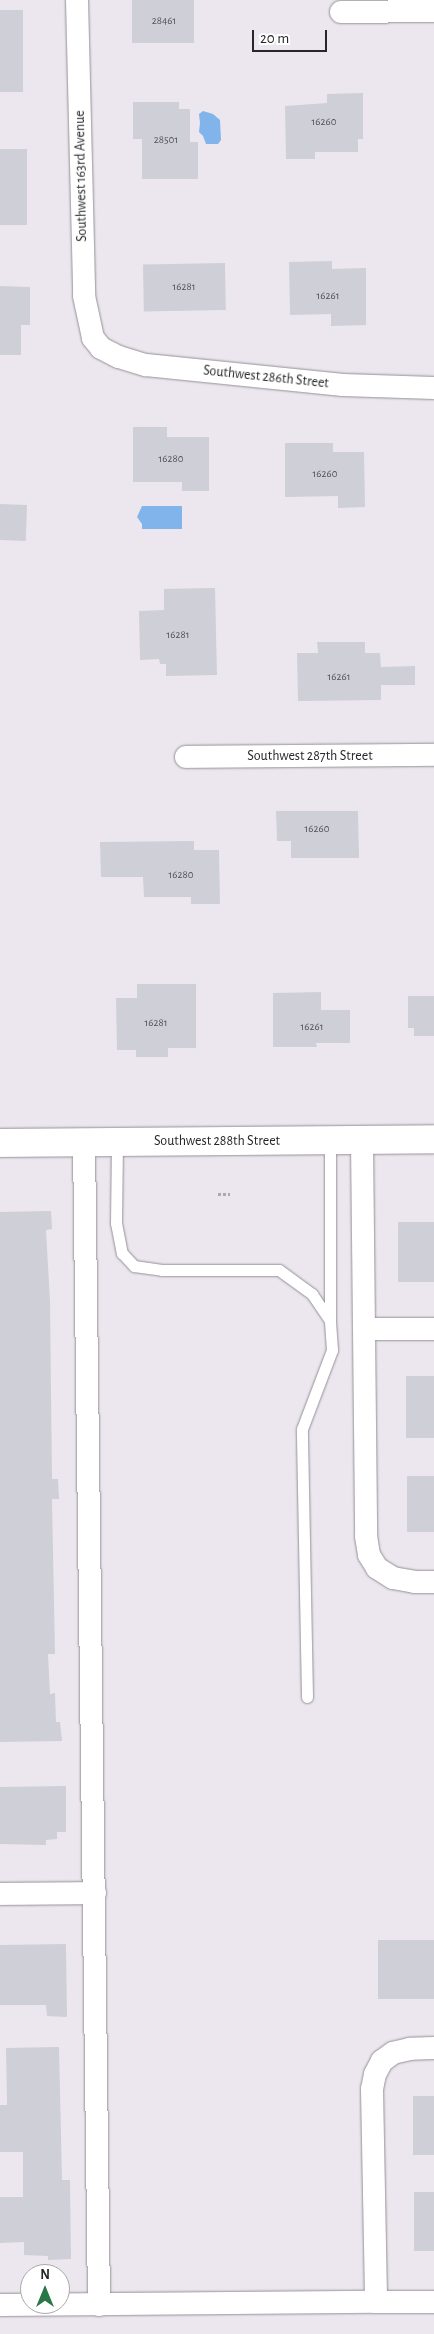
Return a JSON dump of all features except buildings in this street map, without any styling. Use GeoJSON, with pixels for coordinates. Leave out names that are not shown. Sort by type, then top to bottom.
{"type":"FeatureCollection","features":[{"type":"Feature","properties":{"kind":"street","name":"Southwest 163rd Avenue"},"geometry":{"type":"LineString","coordinates":[[78,0],[84,296],[93,338],[101,348]]}},
{"type":"Feature","properties":{"kind":"street"},"geometry":{"type":"LineString","coordinates":[[341,12],[434,11]]}},
{"type":"Feature","properties":{"kind":"street","name":"Southwest 286th Street"},"geometry":{"type":"LineString","coordinates":[[101,348],[119,358],[146,365],[343,385],[434,388]]}},
{"type":"Feature","properties":{"kind":"street","name":"Southwest 287th Street"},"geometry":{"type":"LineString","coordinates":[[186,756],[434,755]]}},
{"type":"Feature","properties":{"kind":"street","name":"Southwest 288th Street"},"geometry":{"type":"LineString","coordinates":[[0,1143],[434,1139]]}},
{"type":"Feature","properties":{"kind":"street"},"geometry":{"type":"LineString","coordinates":[[362,1140],[366,1536],[369,1555],[377,1568],[393,1578],[434,1582]]}},
{"type":"Feature","properties":{"kind":"street"},"geometry":{"type":"LineString","coordinates":[[84,1142],[99,2305]]}},
{"type":"Feature","properties":{"kind":"street"},"geometry":{"type":"LineString","coordinates":[[364,1329],[434,1329]]}},
{"type":"Feature","properties":{"kind":"street"},"geometry":{"type":"LineString","coordinates":[[0,1894],[95,1893]]}},
{"type":"Feature","properties":{"kind":"street"},"geometry":{"type":"LineString","coordinates":[[376,2302],[372,2089],[375,2074],[382,2061],[393,2053],[410,2049],[434,2048]]}},
{"type":"Feature","properties":{"kind":"street"},"geometry":{"type":"LineString","coordinates":[[0,2305],[434,2302]]}},
{"type":"Feature","properties":{"kind":"lane"},"geometry":{"type":"LineString","coordinates":[[307,1697],[302,1429],[332,1350],[330,1321],[330,1140]]}},
{"type":"Feature","properties":{"kind":"lane"},"geometry":{"type":"LineString","coordinates":[[117,1142],[116,1223],[122,1253],[134,1266],[162,1270],[279,1270],[312,1294],[330,1321]]}},
{"type":"Feature","properties":{"kind":"path"},"geometry":{"type":"LineString","coordinates":[[218,1194],[230,1194]]}},
{"type":"Feature","properties":{"kind":"water"},"geometry":{"type":"Polygon","coordinates":[[[203,111],[213,114],[220,120],[221,140],[218,144],[206,144],[199,132],[199,114],[203,111]]]}},
{"type":"Feature","properties":{"kind":"water"},"geometry":{"type":"Polygon","coordinates":[[[142,506],[182,506],[182,529],[142,529],[142,524],[137,517],[142,506]]]}}]}
